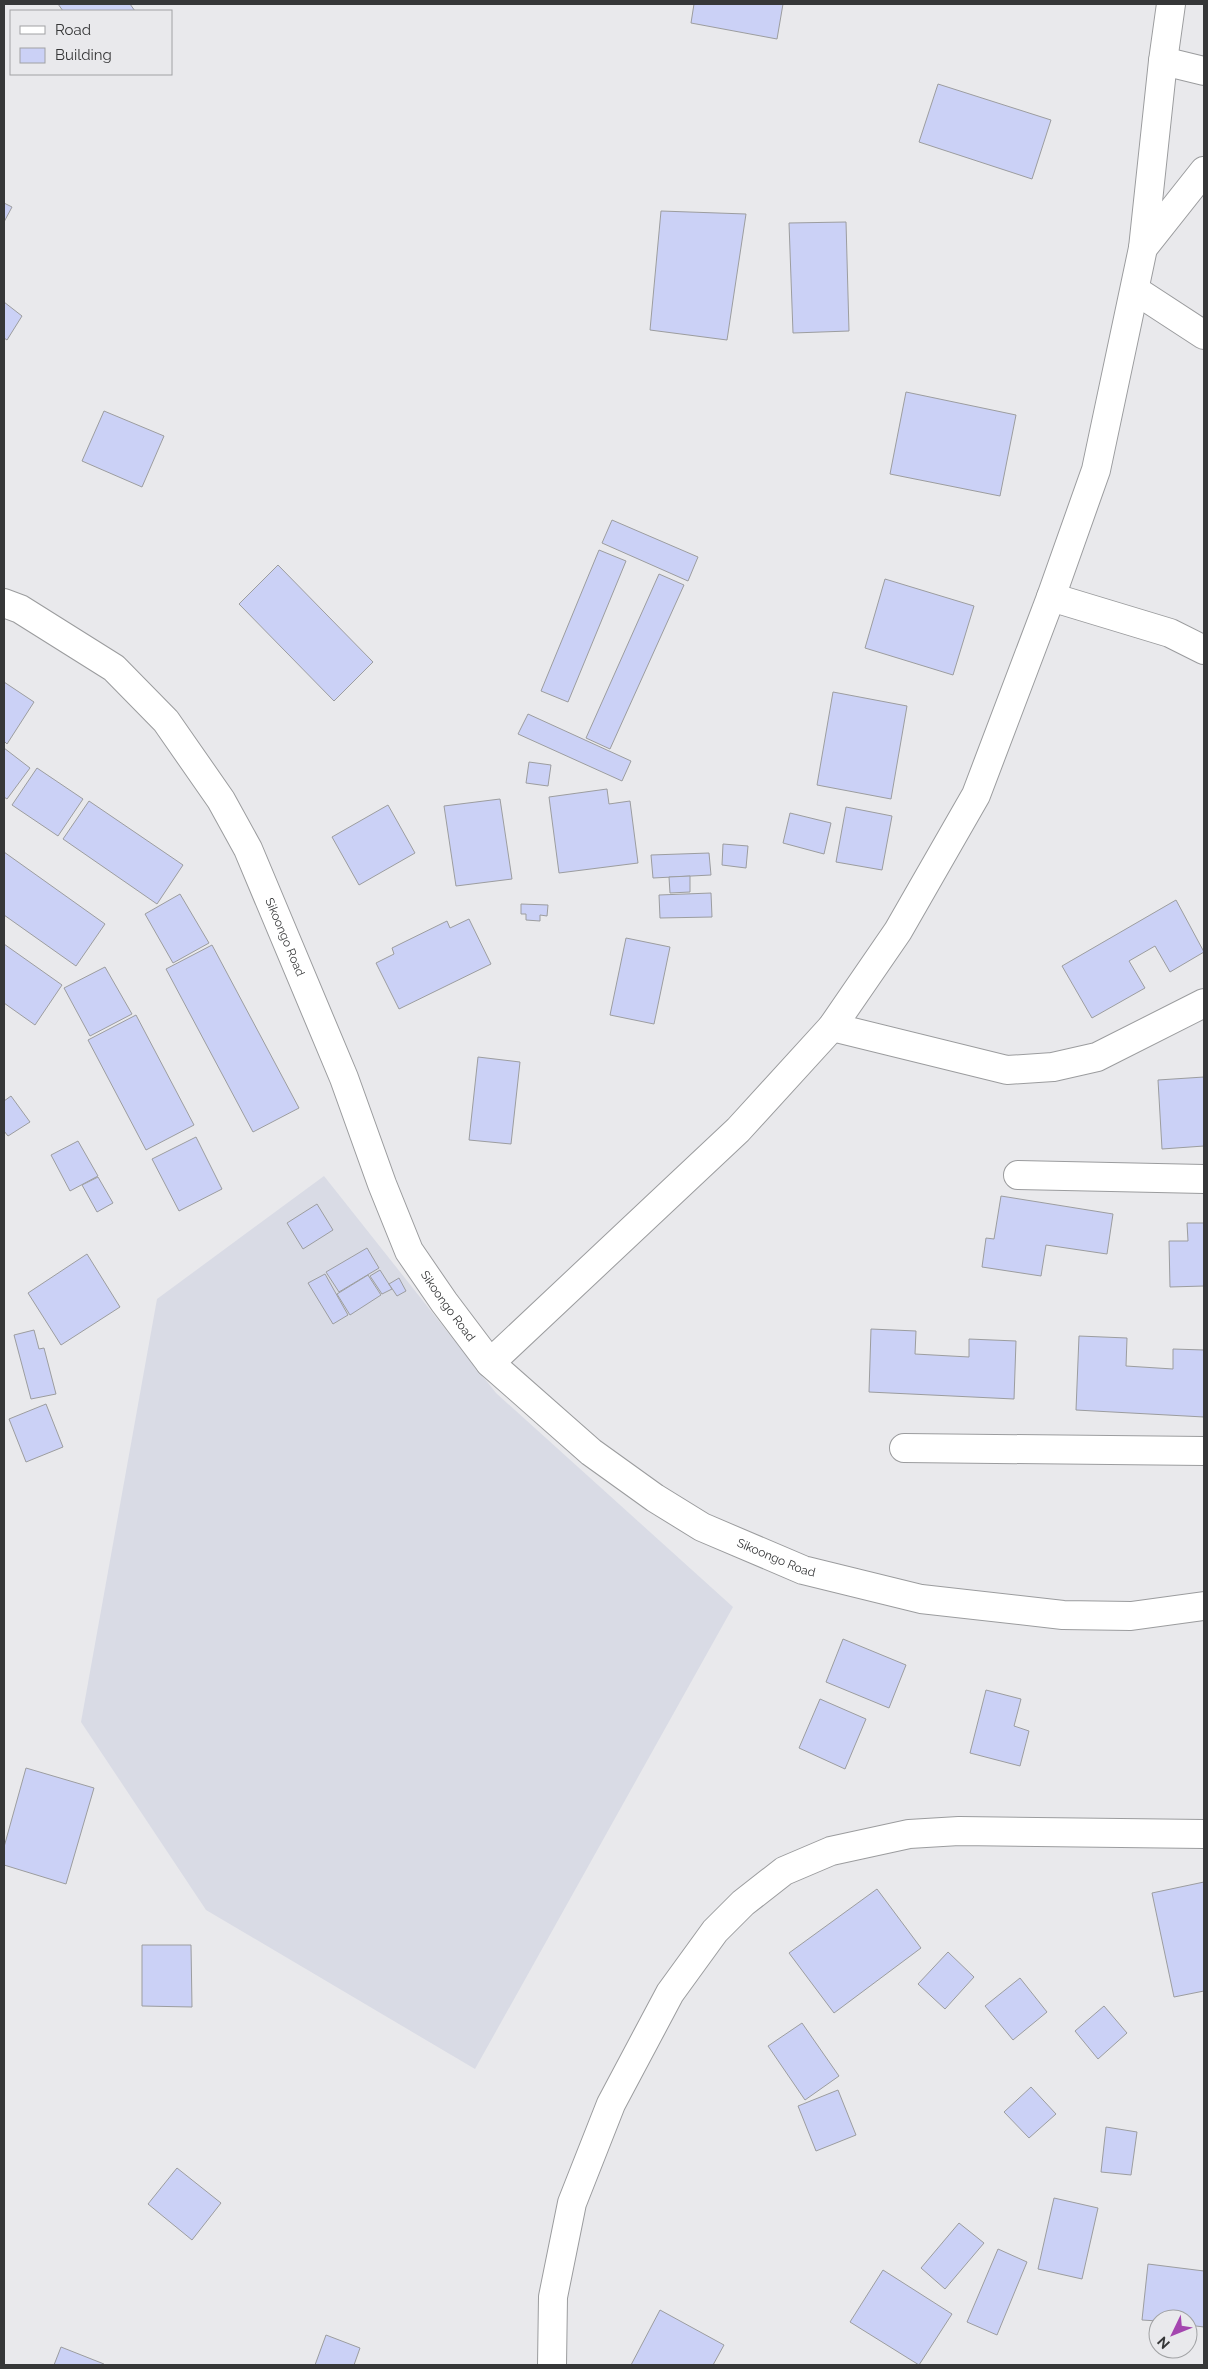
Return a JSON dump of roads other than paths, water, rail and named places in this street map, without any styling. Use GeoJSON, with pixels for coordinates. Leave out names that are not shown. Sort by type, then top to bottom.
{"type":"FeatureCollection","features":[{"type":"Feature","properties":{"kind":"street"},"geometry":{"type":"LineString","coordinates":[[490,1364],[738,1130],[832,1027],[898,931],[976,795],[1051,597],[1096,470],[1143,248],[1162,61],[1171,4]]}},
{"type":"Feature","properties":{"kind":"street"},"geometry":{"type":"LineString","coordinates":[[1162,61],[1204,70]]}},
{"type":"Feature","properties":{"kind":"street"},"geometry":{"type":"LineString","coordinates":[[1143,248],[1204,170]]}},
{"type":"Feature","properties":{"kind":"street"},"geometry":{"type":"LineString","coordinates":[[1135,290],[1204,335]]}},
{"type":"Feature","properties":{"kind":"street"},"geometry":{"type":"LineString","coordinates":[[1051,597],[1170,633],[1204,650]]}},
{"type":"Feature","properties":{"kind":"street","name":"Sikoongo Road"},"geometry":{"type":"LineString","coordinates":[[4,602],[20,609],[114,668],[166,721],[221,800],[248,849],[340,1069],[382,1184],[409,1250],[444,1302],[490,1364],[591,1452],[655,1498],[702,1527],[803,1570],[921,1599],[1046,1613],[1131,1616],[1204,1606]]}},
{"type":"Feature","properties":{"kind":"street"},"geometry":{"type":"LineString","coordinates":[[832,1027],[1007,1070],[1052,1067],[1097,1057],[1204,1003]]}},
{"type":"Feature","properties":{"kind":"street"},"geometry":{"type":"LineString","coordinates":[[1018,1175],[1204,1179]]}},
{"type":"Feature","properties":{"kind":"street"},"geometry":{"type":"LineString","coordinates":[[904,1448],[1204,1451]]}},
{"type":"Feature","properties":{"kind":"street"},"geometry":{"type":"LineString","coordinates":[[552,2365],[553,2297],[572,2203],[611,2104],[670,1993],[715,1931],[743,1903],[784,1871],[831,1851],[909,1834],[959,1831],[1204,1834]]}}]}
